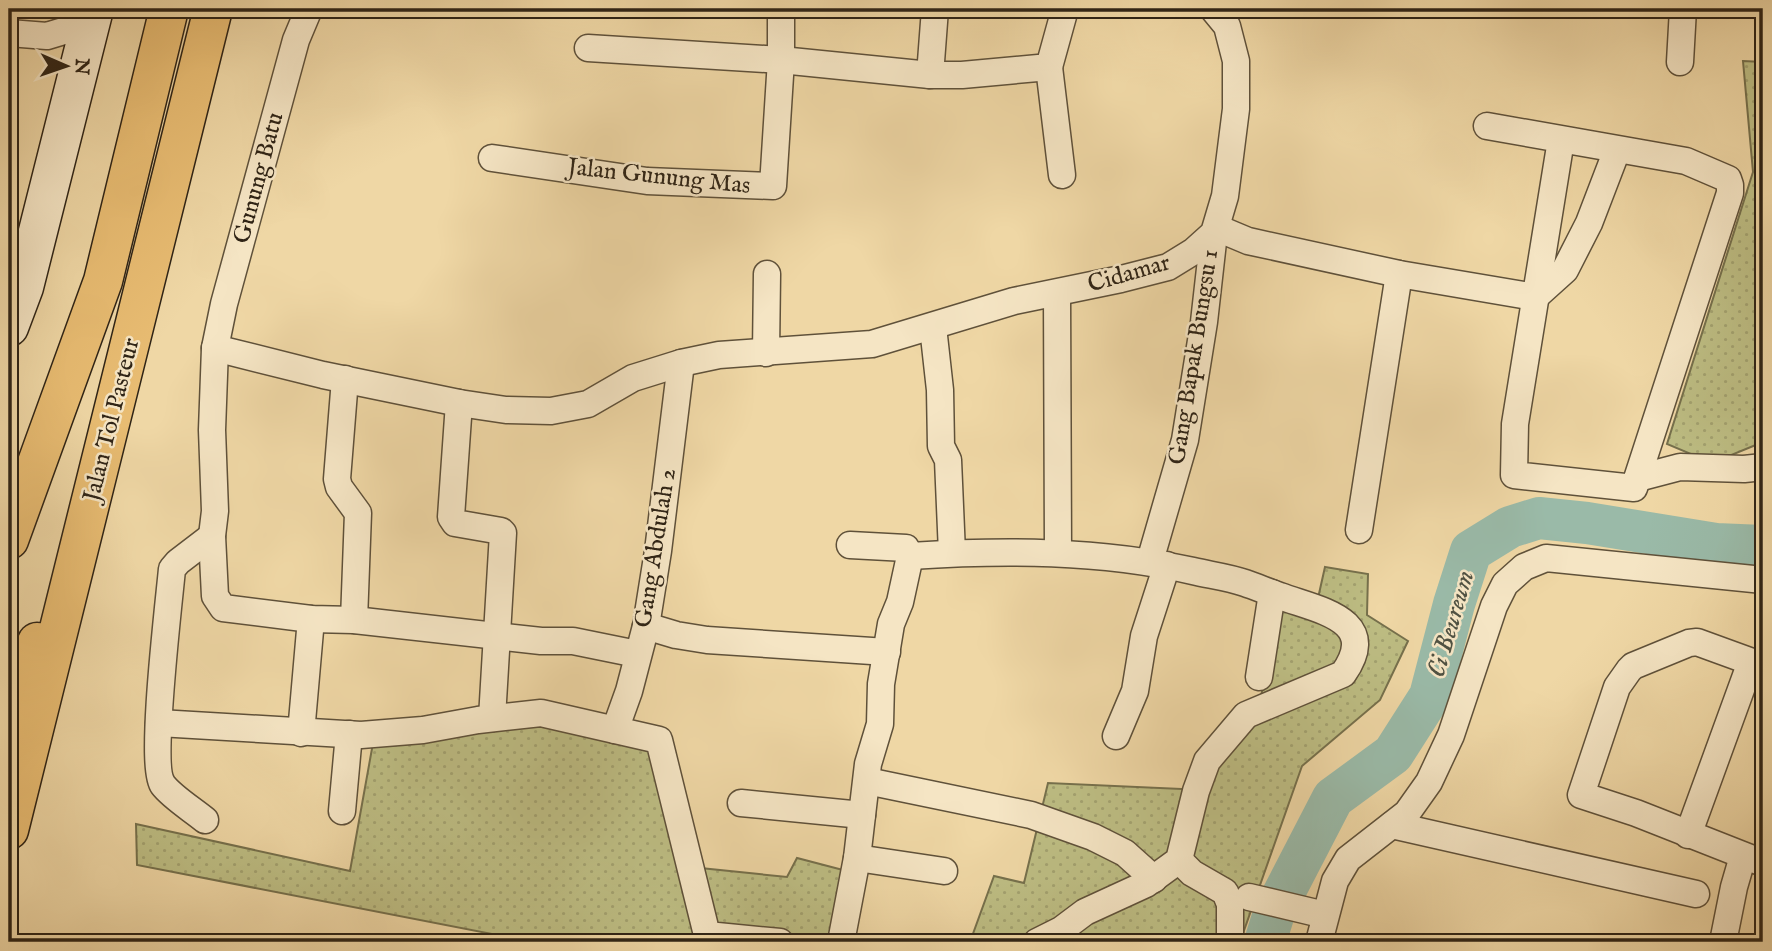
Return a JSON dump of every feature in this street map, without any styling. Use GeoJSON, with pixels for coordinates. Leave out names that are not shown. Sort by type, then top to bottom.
{"type":"FeatureCollection","features":[{"type":"Feature","properties":{"kind":"highway","name":"Jalan Tol Pasteur"},"geometry":{"type":"LineString","coordinates":[[9,540],[103,281],[169,9]]}},
{"type":"Feature","properties":{"kind":"highway","name":"Jalan Tol Pasteur"},"geometry":{"type":"LineString","coordinates":[[9,830],[213,9]]}},
{"type":"Feature","properties":{"kind":"highway"},"geometry":{"type":"LineString","coordinates":[[9,709],[88,517]]}},
{"type":"Feature","properties":{"kind":"main road"},"geometry":{"type":"LineString","coordinates":[[9,327],[24,288],[92,16]]}},
{"type":"Feature","properties":{"kind":"street","name":"Gunung Batu"},"geometry":{"type":"LineString","coordinates":[[309,9],[296,40],[215,348],[212,430],[215,596],[223,608],[496,637],[573,641],[637,654]]}},
{"type":"Feature","properties":{"kind":"street","name":"Jalan Gunung Mas"},"geometry":{"type":"LineString","coordinates":[[492,158],[648,180],[773,186],[781,60],[781,9]]}},
{"type":"Feature","properties":{"kind":"street"},"geometry":{"type":"LineString","coordinates":[[930,75],[934,9]]}},
{"type":"Feature","properties":{"kind":"street"},"geometry":{"type":"LineString","coordinates":[[1062,175],[1049,67],[1065,9]]}},
{"type":"Feature","properties":{"kind":"street"},"geometry":{"type":"LineString","coordinates":[[1213,9],[1227,26],[1236,61],[1236,109],[1225,197],[1215,231],[1248,241],[1399,274],[1535,297]]}},
{"type":"Feature","properties":{"kind":"street"},"geometry":{"type":"LineString","coordinates":[[1680,62],[1683,9]]}},
{"type":"Feature","properties":{"kind":"street"},"geometry":{"type":"LineString","coordinates":[[9,33],[47,36],[92,16]]}},
{"type":"Feature","properties":{"kind":"street"},"geometry":{"type":"LineString","coordinates":[[588,48],[781,60],[930,75],[962,75],[1049,67]]}},
{"type":"Feature","properties":{"kind":"street"},"geometry":{"type":"LineString","coordinates":[[1488,126],[1686,161],[1728,180],[1730,184],[1730,193],[1634,488],[1514,475],[1516,424],[1561,139]]}},
{"type":"Feature","properties":{"kind":"street"},"geometry":{"type":"LineString","coordinates":[[1535,297],[1565,270],[1576,250],[1616,150]]}},
{"type":"Feature","properties":{"kind":"street","name":"Cidamar"},"geometry":{"type":"LineString","coordinates":[[215,348],[459,403],[506,410],[564,410],[588,404],[633,378],[681,363],[719,355],[872,344],[991,307],[1168,267],[1194,251],[1215,231]]}},
{"type":"Feature","properties":{"kind":"street","name":"Gang Bapak Bungsu 1"},"geometry":{"type":"LineString","coordinates":[[1116,736],[1135,691],[1158,563],[1185,440],[1215,231]]}},
{"type":"Feature","properties":{"kind":"street"},"geometry":{"type":"LineString","coordinates":[[766,353],[767,274]]}},
{"type":"Feature","properties":{"kind":"street"},"geometry":{"type":"LineString","coordinates":[[1359,530],[1399,274]]}},
{"type":"Feature","properties":{"kind":"street"},"geometry":{"type":"LineString","coordinates":[[1057,293],[1058,552]]}},
{"type":"Feature","properties":{"kind":"street"},"geometry":{"type":"LineString","coordinates":[[933,327],[940,390],[941,446],[948,460],[953,553]]}},
{"type":"Feature","properties":{"kind":"street","name":"Gang Abdulah 2"},"geometry":{"type":"LineString","coordinates":[[615,730],[646,626],[659,551],[681,363]]}},
{"type":"Feature","properties":{"kind":"street"},"geometry":{"type":"LineString","coordinates":[[345,379],[337,479],[339,487],[358,513],[354,620]]}},
{"type":"Feature","properties":{"kind":"street"},"geometry":{"type":"LineString","coordinates":[[459,403],[450,510],[452,517],[455,523],[501,531],[502,537],[492,718]]}},
{"type":"Feature","properties":{"kind":"street"},"geometry":{"type":"LineString","coordinates":[[1650,437],[1680,467]]}},
{"type":"Feature","properties":{"kind":"street"},"geometry":{"type":"LineString","coordinates":[[1638,478],[1680,467],[1763,467]]}},
{"type":"Feature","properties":{"kind":"street"},"geometry":{"type":"LineString","coordinates":[[205,820],[163,785],[158,772],[159,723],[172,569],[212,536]]}},
{"type":"Feature","properties":{"kind":"street"},"geometry":{"type":"LineString","coordinates":[[841,942],[857,858],[868,764],[880,724],[881,684],[891,624],[900,602],[910,556],[905,548],[850,545]]}},
{"type":"Feature","properties":{"kind":"street"},"geometry":{"type":"LineString","coordinates":[[910,556],[1058,552],[1158,563],[1228,578],[1328,611],[1349,627],[1356,643],[1353,660],[1343,674],[1246,715],[1219,745],[1207,761],[1196,791],[1179,860],[1146,884],[1085,912],[1061,930],[1037,942]]}},
{"type":"Feature","properties":{"kind":"street"},"geometry":{"type":"LineString","coordinates":[[1319,942],[1319,913],[1348,859],[1407,813],[1435,771],[1451,735],[1494,606],[1505,584],[1524,567],[1546,558],[1763,580]]}},
{"type":"Feature","properties":{"kind":"street"},"geometry":{"type":"LineString","coordinates":[[1259,677],[1272,593]]}},
{"type":"Feature","properties":{"kind":"street"},"geometry":{"type":"LineString","coordinates":[[302,733],[311,619]]}},
{"type":"Feature","properties":{"kind":"street"},"geometry":{"type":"LineString","coordinates":[[646,626],[676,635],[714,641],[887,652]]}},
{"type":"Feature","properties":{"kind":"street"},"geometry":{"type":"LineString","coordinates":[[1688,835],[1757,664],[1697,642],[1633,666],[1617,687],[1581,795],[1636,813],[1688,835],[1753,860],[1734,887],[1723,942]]}},
{"type":"Feature","properties":{"kind":"street"},"geometry":{"type":"LineString","coordinates":[[159,723],[349,734],[423,730],[541,713],[659,740],[707,936],[780,942]]}},
{"type":"Feature","properties":{"kind":"street"},"geometry":{"type":"LineString","coordinates":[[342,811],[349,734]]}},
{"type":"Feature","properties":{"kind":"street"},"geometry":{"type":"LineString","coordinates":[[867,781],[1031,815],[1093,836],[1125,853],[1154,878]]}},
{"type":"Feature","properties":{"kind":"street"},"geometry":{"type":"LineString","coordinates":[[741,803],[862,815]]}},
{"type":"Feature","properties":{"kind":"street"},"geometry":{"type":"LineString","coordinates":[[1392,825],[1696,894]]}},
{"type":"Feature","properties":{"kind":"street"},"geometry":{"type":"LineString","coordinates":[[857,858],[944,871]]}},
{"type":"Feature","properties":{"kind":"street"},"geometry":{"type":"LineString","coordinates":[[1179,860],[1192,873],[1225,892],[1230,904],[1230,942]]}},
{"type":"Feature","properties":{"kind":"street"},"geometry":{"type":"LineString","coordinates":[[1249,897],[1319,913]]}},
{"type":"Feature","properties":{"kind":"green space"},"geometry":{"type":"Polygon","coordinates":[[[1743,61],[1763,62],[1763,442],[1712,463],[1667,444],[1753,172],[1743,61]]]}},
{"type":"Feature","properties":{"kind":"green space"},"geometry":{"type":"Polygon","coordinates":[[[1325,567],[1368,574],[1367,615],[1408,641],[1380,700],[1302,766],[1241,939],[1234,942],[970,942],[994,876],[1024,883],[1048,783],[1204,790],[1213,761],[1256,716],[1268,667],[1277,606],[1314,616],[1325,567]]]}},
{"type":"Feature","properties":{"kind":"green space"},"geometry":{"type":"Polygon","coordinates":[[[544,722],[657,744],[681,866],[787,877],[797,858],[843,870],[832,942],[533,942],[137,865],[136,824],[350,871],[373,743],[544,722]]]}},
{"type":"Feature","properties":{"kind":"waterway","name":"Ci Beureum"},"geometry":{"type":"LineString","coordinates":[[1265,942],[1275,910],[1333,798],[1393,754],[1430,696],[1471,551],[1510,527],[1539,518],[1716,544],[1763,546]]}}]}
